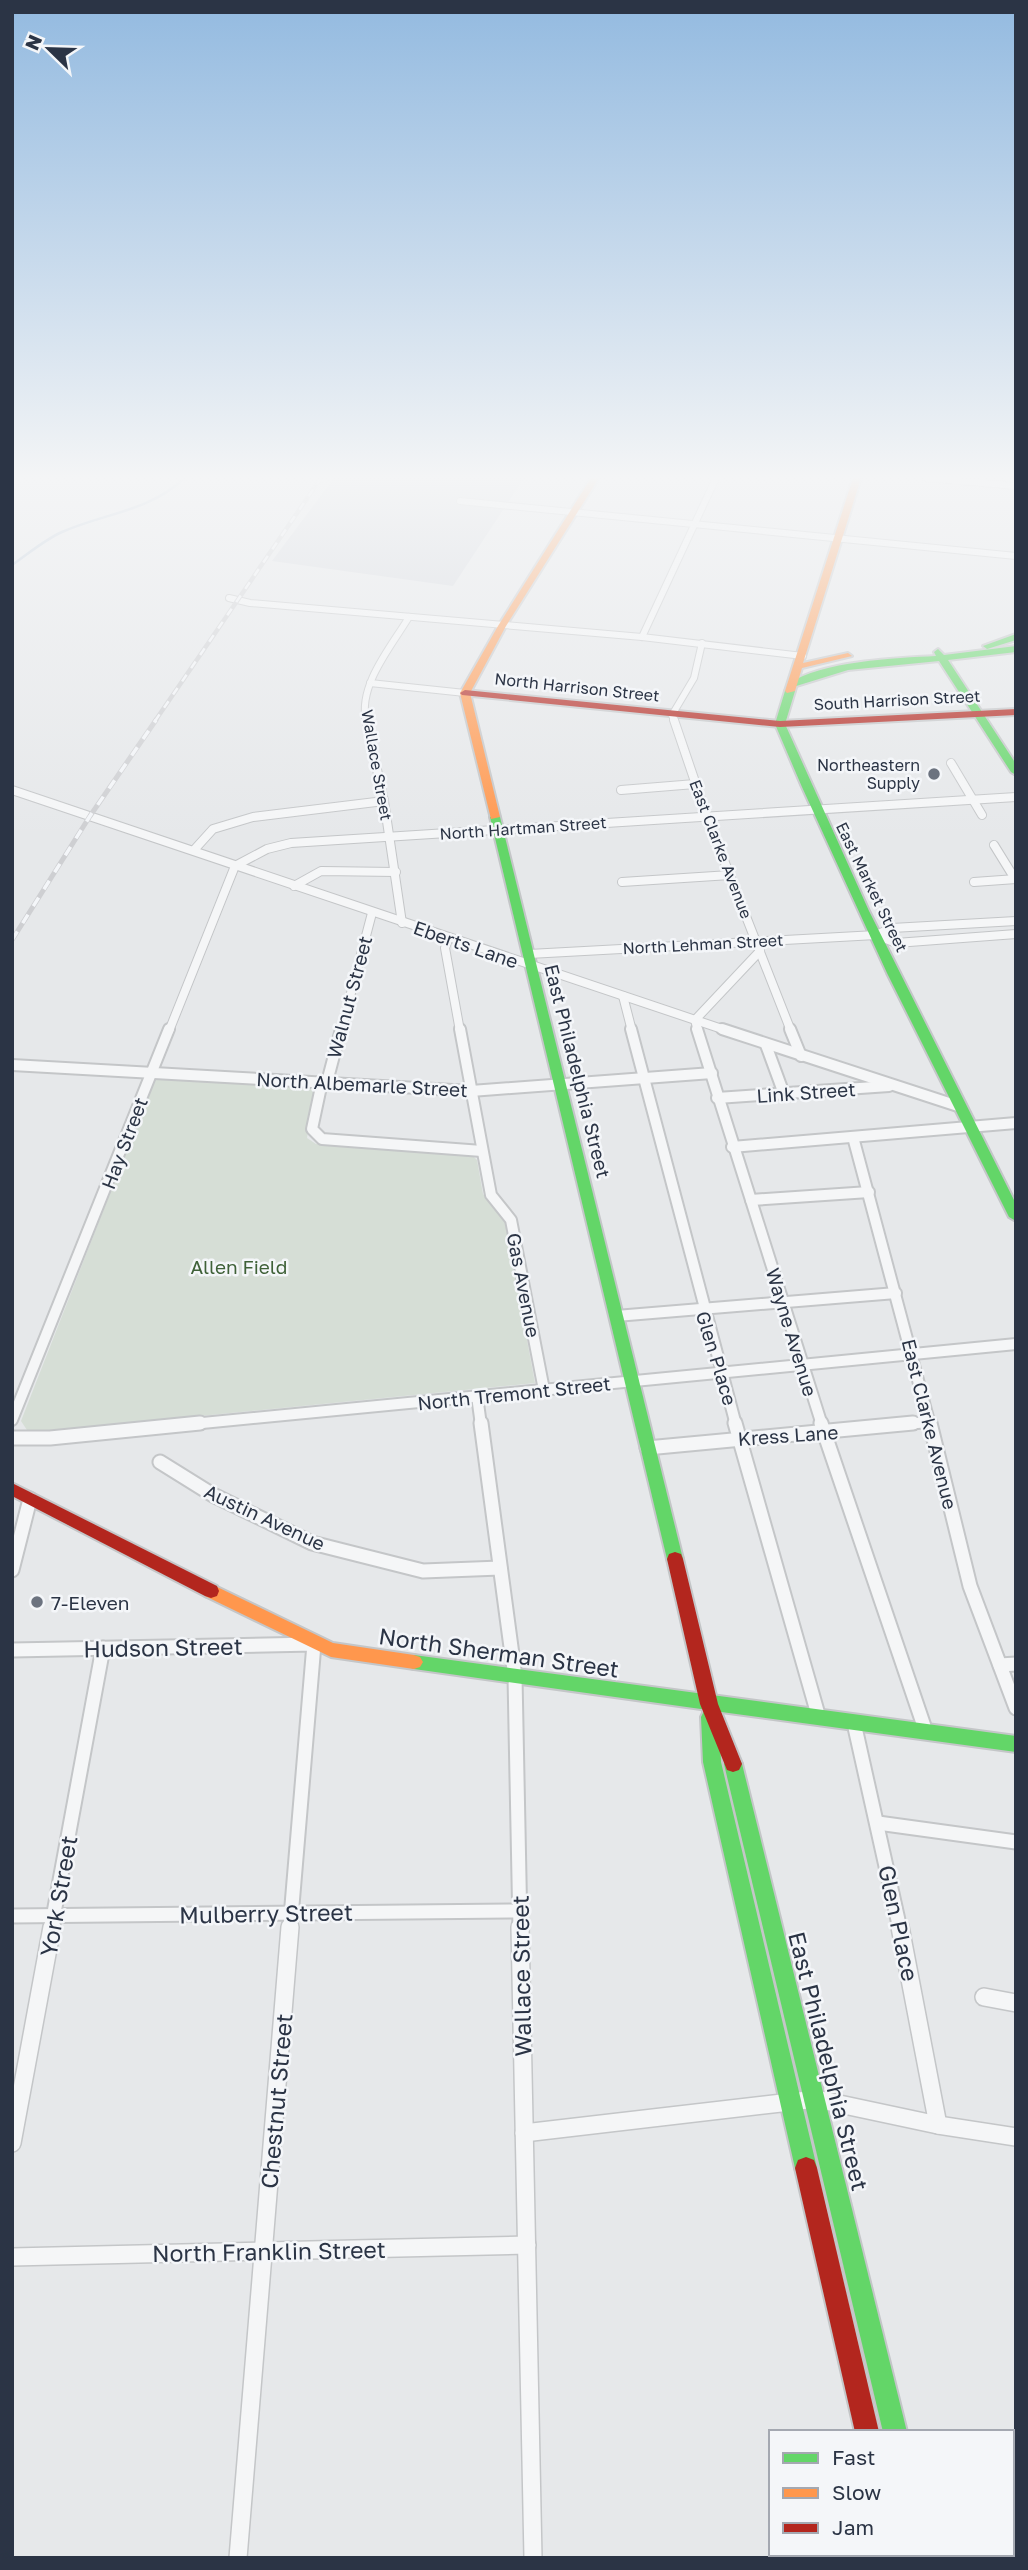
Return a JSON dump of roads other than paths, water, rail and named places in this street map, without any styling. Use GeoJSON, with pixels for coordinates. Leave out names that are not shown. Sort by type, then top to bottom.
{"type":"FeatureCollection","features":[{"type":"Feature","properties":{"kind":"main road"},"geometry":{"type":"LineString","coordinates":[[465,693],[520,598]]}},
{"type":"Feature","properties":{"kind":"main road"},"geometry":{"type":"LineString","coordinates":[[780,724],[820,598]]}},
{"type":"Feature","properties":{"kind":"main road"},"geometry":{"type":"LineString","coordinates":[[801,661],[845,656],[940,654],[979,648],[1016,637]]}},
{"type":"Feature","properties":{"kind":"main road"},"geometry":{"type":"LineString","coordinates":[[793,684],[813,674],[851,663],[1016,649]]}},
{"type":"Feature","properties":{"kind":"main road"},"geometry":{"type":"LineString","coordinates":[[940,654],[1016,772]]}},
{"type":"Feature","properties":{"kind":"main road","name":"North Harrison Street"},"geometry":{"type":"LineString","coordinates":[[465,693],[780,724]]}},
{"type":"Feature","properties":{"kind":"main road","name":"East Philadelphia Street"},"geometry":{"type":"LineString","coordinates":[[465,693],[709,1704],[732,1761],[895,2430]]}},
{"type":"Feature","properties":{"kind":"main road","name":"South Harrison Street"},"geometry":{"type":"LineString","coordinates":[[780,724],[1016,712]]}},
{"type":"Feature","properties":{"kind":"main road"},"geometry":{"type":"LineString","coordinates":[[762,723],[772,728],[793,760]]}},
{"type":"Feature","properties":{"kind":"main road","name":"East Market Street"},"geometry":{"type":"LineString","coordinates":[[780,724],[793,760],[932,1055],[1016,1217]]}},
{"type":"Feature","properties":{"kind":"main road","name":"North Sherman Street"},"geometry":{"type":"LineString","coordinates":[[12,1489],[314,1644],[350,1654],[1016,1744]]}},
{"type":"Feature","properties":{"kind":"main road","name":"East Philadelphia Street"},"geometry":{"type":"LineString","coordinates":[[709,1704],[712,1762],[867,2430]]}},
{"type":"Feature","properties":{"kind":"street"},"geometry":{"type":"LineString","coordinates":[[229,598],[250,603],[702,643],[801,661]]}},
{"type":"Feature","properties":{"kind":"street"},"geometry":{"type":"LineString","coordinates":[[642,637],[659,598]]}},
{"type":"Feature","properties":{"kind":"street","name":"Wallace Street"},"geometry":{"type":"LineString","coordinates":[[402,923],[384,801],[365,710],[370,683],[409,617]]}},
{"type":"Feature","properties":{"kind":"street"},"geometry":{"type":"LineString","coordinates":[[672,715],[694,678],[702,643]]}},
{"type":"Feature","properties":{"kind":"street","name":"North Harrison Street"},"geometry":{"type":"LineString","coordinates":[[370,683],[465,693]]}},
{"type":"Feature","properties":{"kind":"street","name":"East Clarke Avenue"},"geometry":{"type":"LineString","coordinates":[[672,715],[707,817],[801,1056]]}},
{"type":"Feature","properties":{"kind":"street"},"geometry":{"type":"LineString","coordinates":[[951,763],[982,815]]}},
{"type":"Feature","properties":{"kind":"street"},"geometry":{"type":"LineString","coordinates":[[621,790],[695,784]]}},
{"type":"Feature","properties":{"kind":"street","name":"Eberts Lane"},"geometry":{"type":"LineString","coordinates":[[12,790],[448,939],[531,960],[623,996],[766,1045],[961,1107]]}},
{"type":"Feature","properties":{"kind":"street","name":"North Hartman Street"},"geometry":{"type":"LineString","coordinates":[[235,866],[267,849],[291,844],[1016,797]]}},
{"type":"Feature","properties":{"kind":"street"},"geometry":{"type":"LineString","coordinates":[[194,850],[214,829],[253,817],[384,801]]}},
{"type":"Feature","properties":{"kind":"street"},"geometry":{"type":"LineString","coordinates":[[974,882],[1015,879],[994,845]]}},
{"type":"Feature","properties":{"kind":"street","name":"Hay Street"},"geometry":{"type":"LineString","coordinates":[[12,1420],[62,1303],[235,866]]}},
{"type":"Feature","properties":{"kind":"street"},"geometry":{"type":"LineString","coordinates":[[294,886],[321,871],[396,872]]}},
{"type":"Feature","properties":{"kind":"street"},"geometry":{"type":"LineString","coordinates":[[622,882],[730,875]]}},
{"type":"Feature","properties":{"kind":"street","name":"Walnut Street"},"geometry":{"type":"LineString","coordinates":[[372,913],[312,1129],[323,1139],[482,1151]]}},
{"type":"Feature","properties":{"kind":"street"},"geometry":{"type":"LineString","coordinates":[[876,935],[892,928],[1016,921]]}},
{"type":"Feature","properties":{"kind":"street"},"geometry":{"type":"LineString","coordinates":[[876,935],[896,943],[1016,934]]}},
{"type":"Feature","properties":{"kind":"street","name":"North Lehman Street"},"geometry":{"type":"LineString","coordinates":[[531,960],[756,941],[876,935]]}},
{"type":"Feature","properties":{"kind":"street","name":"Gas Avenue"},"geometry":{"type":"LineString","coordinates":[[448,939],[445,948],[491,1195],[511,1220],[544,1390]]}},
{"type":"Feature","properties":{"kind":"street"},"geometry":{"type":"LineString","coordinates":[[695,1020],[760,951]]}},
{"type":"Feature","properties":{"kind":"street","name":"Glen Place"},"geometry":{"type":"LineString","coordinates":[[623,996],[646,1078],[703,1311],[742,1438],[819,1718]]}},
{"type":"Feature","properties":{"kind":"street","name":"Wayne Avenue"},"geometry":{"type":"LineString","coordinates":[[695,1020],[732,1147],[785,1304],[824,1433],[926,1732]]}},
{"type":"Feature","properties":{"kind":"street"},"geometry":{"type":"LineString","coordinates":[[766,1045],[783,1094]]}},
{"type":"Feature","properties":{"kind":"street","name":"North Albemarle Street"},"geometry":{"type":"LineString","coordinates":[[12,1065],[471,1091],[712,1073]]}},
{"type":"Feature","properties":{"kind":"street","name":"Link Street"},"geometry":{"type":"LineString","coordinates":[[717,1098],[895,1086]]}},
{"type":"Feature","properties":{"kind":"street"},"geometry":{"type":"LineString","coordinates":[[732,1147],[1016,1124]]}},
{"type":"Feature","properties":{"kind":"street","name":"East Clarke Avenue"},"geometry":{"type":"LineString","coordinates":[[853,1137],[913,1356],[970,1586],[1016,1708]]}},
{"type":"Feature","properties":{"kind":"street"},"geometry":{"type":"LineString","coordinates":[[751,1200],[869,1192]]}},
{"type":"Feature","properties":{"kind":"street"},"geometry":{"type":"LineString","coordinates":[[616,1316],[703,1311],[896,1293]]}},
{"type":"Feature","properties":{"kind":"street","name":"North Tremont Street"},"geometry":{"type":"LineString","coordinates":[[12,1438],[50,1437],[1016,1344]]}},
{"type":"Feature","properties":{"kind":"street","name":"Wallace Street"},"geometry":{"type":"LineString","coordinates":[[477,1396],[515,1677],[533,2558]]}},
{"type":"Feature","properties":{"kind":"street","name":"Kress Lane"},"geometry":{"type":"LineString","coordinates":[[647,1448],[929,1422]]}},
{"type":"Feature","properties":{"kind":"street","name":"Austin Avenue"},"geometry":{"type":"LineString","coordinates":[[160,1462],[213,1495],[313,1543],[423,1571],[500,1568]]}},
{"type":"Feature","properties":{"kind":"street"},"geometry":{"type":"LineString","coordinates":[[12,1570],[30,1499]]}},
{"type":"Feature","properties":{"kind":"street","name":"Hudson Street"},"geometry":{"type":"LineString","coordinates":[[12,1650],[314,1644]]}},
{"type":"Feature","properties":{"kind":"street","name":"Chestnut Street"},"geometry":{"type":"LineString","coordinates":[[238,2558],[314,1644]]}},
{"type":"Feature","properties":{"kind":"street","name":"York Street"},"geometry":{"type":"LineString","coordinates":[[12,2143],[103,1648]]}},
{"type":"Feature","properties":{"kind":"street"},"geometry":{"type":"LineString","coordinates":[[1000,1665],[1016,1664]]}},
{"type":"Feature","properties":{"kind":"street","name":"Glen Place"},"geometry":{"type":"LineString","coordinates":[[854,1723],[915,1996],[937,2125]]}},
{"type":"Feature","properties":{"kind":"street"},"geometry":{"type":"LineString","coordinates":[[878,1823],[1016,1842]]}},
{"type":"Feature","properties":{"kind":"street","name":"Mulberry Street"},"geometry":{"type":"LineString","coordinates":[[12,1916],[520,1911]]}},
{"type":"Feature","properties":{"kind":"street"},"geometry":{"type":"LineString","coordinates":[[984,1997],[1016,2003]]}},
{"type":"Feature","properties":{"kind":"street"},"geometry":{"type":"LineString","coordinates":[[524,2133],[816,2099],[937,2125],[1016,2137]]}},
{"type":"Feature","properties":{"kind":"street","name":"North Franklin Street"},"geometry":{"type":"LineString","coordinates":[[12,2257],[527,2245]]}},
{"type":"Feature","properties":{"kind":"railway"},"geometry":{"type":"LineString","coordinates":[[155,721],[239,598]]}},
{"type":"Feature","properties":{"kind":"railway"},"geometry":{"type":"LineString","coordinates":[[12,940],[90,816],[156,720]]}},
{"type":"Feature","properties":{"kind":"place","name":"Northeastern Supply"},"geometry":{"type":"Point","coordinates":[934,774]}},
{"type":"Feature","properties":{"kind":"place","name":"7-Eleven"},"geometry":{"type":"Point","coordinates":[37,1602]}},
{"type":"Feature","properties":{"kind":"park label","name":"Allen Field"},"geometry":{"type":"Point","coordinates":[239,1266]}}]}
